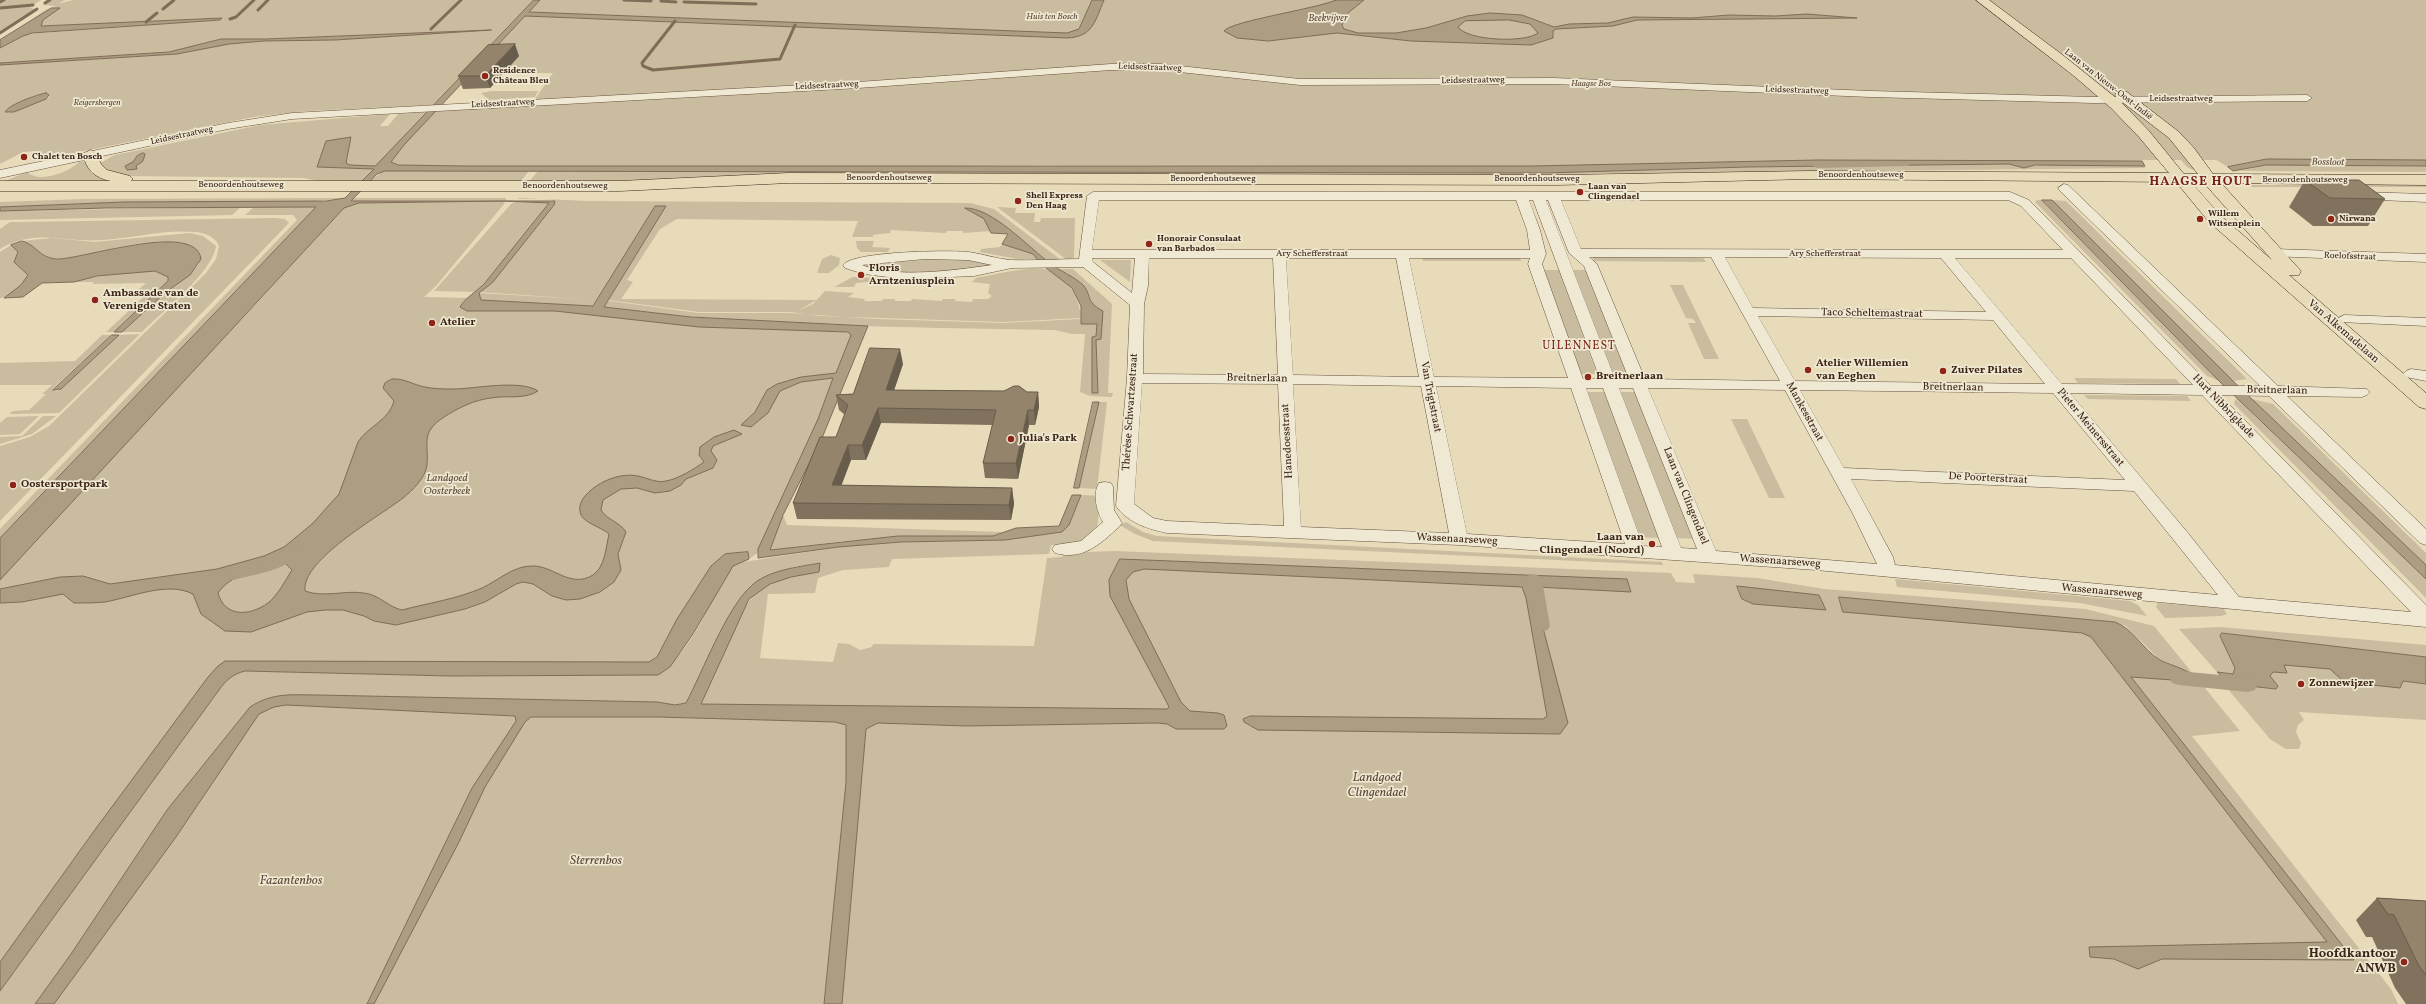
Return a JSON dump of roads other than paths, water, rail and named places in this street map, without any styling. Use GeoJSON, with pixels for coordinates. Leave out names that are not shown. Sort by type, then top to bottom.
{"type":"FeatureCollection","features":[{"type":"Feature","properties":{"kind":"main road","name":"Laan van Nieuw-Oost-Indië"},"geometry":{"type":"LineString","coordinates":[[1982,0],[2108,98],[2134,122],[2181,178]]}},
{"type":"Feature","properties":{"kind":"main road","name":"Laan van Nieuw-Oost-Indië"},"geometry":{"type":"LineString","coordinates":[[1997,0],[2174,135],[2189,151],[2209,179]]}},
{"type":"Feature","properties":{"kind":"main road"},"geometry":{"type":"LineString","coordinates":[[90,154],[94,168],[105,175],[119,179],[267,178],[354,189]]}},
{"type":"Feature","properties":{"kind":"main road","name":"Benoordenhoutseweg"},"geometry":{"type":"LineString","coordinates":[[0,193],[626,185],[789,178],[1562,180],[1833,175],[2426,180]]}},
{"type":"Feature","properties":{"kind":"main road"},"geometry":{"type":"LineString","coordinates":[[2181,178],[2192,191],[2196,199],[2215,220],[2267,257]]}},
{"type":"Feature","properties":{"kind":"main road"},"geometry":{"type":"LineString","coordinates":[[2209,179],[2220,191],[2267,257]]}},
{"type":"Feature","properties":{"kind":"main road","name":"Benoordenhoutseweg"},"geometry":{"type":"LineString","coordinates":[[0,186],[354,189],[613,194],[782,186],[1536,188],[1826,186],[2326,192],[2426,190]]}},
{"type":"Feature","properties":{"kind":"main road","name":"Van Alkemadelaan"},"geometry":{"type":"LineString","coordinates":[[2267,257],[2344,319],[2419,375],[2426,387]]}},
{"type":"Feature","properties":{"kind":"main road","name":"Van Alkemadelaan"},"geometry":{"type":"LineString","coordinates":[[2267,257],[2426,403]]}},
{"type":"Feature","properties":{"kind":"street","name":"Leidsestraatweg"},"geometry":{"type":"LineString","coordinates":[[0,174],[263,119],[444,107],[858,85],[1130,66],[1161,67],[1300,82],[1554,81],[1871,94],[2108,98],[2307,98]]}},
{"type":"Feature","properties":{"kind":"street","name":"Benoordenhoutseweg"},"geometry":{"type":"LineString","coordinates":[[1792,196],[1826,186]]}},
{"type":"Feature","properties":{"kind":"street"},"geometry":{"type":"LineString","coordinates":[[2064,188],[2426,539]]}},
{"type":"Feature","properties":{"kind":"street","name":"Benoordenhoutseweg"},"geometry":{"type":"LineString","coordinates":[[1086,258],[1093,196],[1996,195],[2019,198]]}},
{"type":"Feature","properties":{"kind":"street","name":"Benoordenhoutseweg"},"geometry":{"type":"LineString","coordinates":[[2349,195],[2372,198],[2426,198]]}},
{"type":"Feature","properties":{"kind":"street"},"geometry":{"type":"LineString","coordinates":[[1520,196],[1538,244],[1537,259],[1577,382],[1636,551]]}},
{"type":"Feature","properties":{"kind":"street","name":"Laan van Clingendael"},"geometry":{"type":"LineString","coordinates":[[1538,196],[1578,259],[1609,383],[1674,554]]}},
{"type":"Feature","properties":{"kind":"street","name":"Laan van Clingendael"},"geometry":{"type":"LineString","coordinates":[[1553,196],[1578,259],[1639,383],[1710,556]]}},
{"type":"Feature","properties":{"kind":"street","name":"Hart Nibbrigkade"},"geometry":{"type":"LineString","coordinates":[[2019,198],[2426,616]]}},
{"type":"Feature","properties":{"kind":"street","name":"Ary Schefferstraat"},"geometry":{"type":"LineString","coordinates":[[1086,258],[1142,254],[1279,254],[1403,259],[1718,259],[1945,254],[2075,254]]}},
{"type":"Feature","properties":{"kind":"street","name":"Thérèse Schwartzestraat"},"geometry":{"type":"LineString","coordinates":[[1134,515],[1125,506],[1125,494],[1135,378],[1137,304],[1141,286],[1142,254]]}},
{"type":"Feature","properties":{"kind":"street","name":"Hanedoesstraat"},"geometry":{"type":"LineString","coordinates":[[1279,254],[1284,380],[1293,532]]}},
{"type":"Feature","properties":{"kind":"street","name":"Pieter Meinersstraat"},"geometry":{"type":"LineString","coordinates":[[1945,254],[2233,602]]}},
{"type":"Feature","properties":{"kind":"street"},"geometry":{"type":"LineString","coordinates":[[1010,264],[969,273],[920,274],[866,271],[850,265],[862,260],[925,255],[968,256],[1010,264],[1046,264],[1086,258],[1137,304]]}},
{"type":"Feature","properties":{"kind":"street","name":"Roelofsstraat"},"geometry":{"type":"LineString","coordinates":[[2267,257],[2322,256],[2426,258]]}},
{"type":"Feature","properties":{"kind":"street","name":"Van Trigtstraat"},"geometry":{"type":"LineString","coordinates":[[1403,259],[1459,539]]}},
{"type":"Feature","properties":{"kind":"street","name":"Mankesstraat"},"geometry":{"type":"LineString","coordinates":[[1718,259],[1839,473],[1884,557],[1888,572]]}},
{"type":"Feature","properties":{"kind":"street","name":"Taco Scheltemastraat"},"geometry":{"type":"LineString","coordinates":[[1748,312],[1995,316]]}},
{"type":"Feature","properties":{"kind":"street"},"geometry":{"type":"LineString","coordinates":[[2344,319],[2426,322]]}},
{"type":"Feature","properties":{"kind":"street","name":"Breitnerlaan"},"geometry":{"type":"LineString","coordinates":[[1135,378],[2362,392]]}},
{"type":"Feature","properties":{"kind":"street","name":"De Poorterstraat"},"geometry":{"type":"LineString","coordinates":[[1839,473],[2138,486]]}},
{"type":"Feature","properties":{"kind":"street"},"geometry":{"type":"LineString","coordinates":[[1105,487],[1104,505],[1106,515],[1113,523]]}},
{"type":"Feature","properties":{"kind":"street"},"geometry":{"type":"LineString","coordinates":[[1061,548],[1086,546],[1113,523],[1134,515]]}},
{"type":"Feature","properties":{"kind":"street","name":"Wassenaarseweg"},"geometry":{"type":"LineString","coordinates":[[1134,515],[1148,523],[1167,527],[1459,539],[1710,556],[2426,620]]}},
{"type":"Feature","properties":{"kind":"water"},"geometry":{"type":"Polygon","coordinates":[[[534,0],[540,0],[529,12],[1067,33],[1079,29],[1092,0],[1104,0],[1095,21],[1088,31],[1076,37],[1067,38],[525,16],[404,145],[391,162],[398,165],[466,166],[1531,166],[1817,160],[2142,161],[2145,166],[2035,165],[2024,168],[2009,164],[1747,167],[1546,173],[385,171],[377,174],[351,201],[503,201],[359,203],[344,208],[0,580],[0,538],[316,207],[106,208],[0,211],[0,207],[124,202],[326,201],[345,198],[374,169],[317,167],[326,141],[351,137],[346,163],[350,165],[375,166],[534,0]]]}},
{"type":"Feature","properties":{"kind":"water","name":"Beekvijver"},"geometry":{"type":"Polygon","coordinates":[[[1336,0],[1364,0],[1348,13],[1342,25],[1344,29],[1358,33],[1396,33],[1426,28],[1467,16],[1490,13],[1522,15],[1554,27],[1569,24],[1608,23],[1633,17],[1692,18],[1729,15],[1775,16],[1807,14],[1857,18],[1637,20],[1613,26],[1556,29],[1553,31],[1553,38],[1531,45],[1411,41],[1337,33],[1268,41],[1237,38],[1224,31],[1230,27],[1257,19],[1326,4],[1336,0]],[[1509,20],[1465,21],[1458,27],[1464,32],[1484,38],[1510,39],[1531,36],[1538,33],[1530,24],[1509,20]]]}},
{"type":"Feature","properties":{"kind":"water"},"geometry":{"type":"Polygon","coordinates":[[[52,8],[60,8],[43,20],[41,26],[222,18],[220,20],[32,33],[0,48],[0,40],[52,8]]]}},
{"type":"Feature","properties":{"kind":"water"},"geometry":{"type":"Polygon","coordinates":[[[491,30],[335,40],[264,41],[229,44],[177,54],[0,65],[0,63],[169,52],[221,39],[265,39],[491,30]]]}},
{"type":"Feature","properties":{"kind":"water"},"geometry":{"type":"Polygon","coordinates":[[[46,93],[49,95],[46,99],[14,112],[5,112],[17,103],[46,93]]]}},
{"type":"Feature","properties":{"kind":"water"},"geometry":{"type":"Polygon","coordinates":[[[143,153],[145,154],[143,161],[136,166],[137,169],[127,170],[125,166],[133,162],[137,156],[143,153]]]}},
{"type":"Feature","properties":{"kind":"water","name":"Bossloot"},"geometry":{"type":"Polygon","coordinates":[[[2267,159],[2426,160],[2426,166],[2266,165],[2233,171],[2228,167],[2267,159]]]}},
{"type":"Feature","properties":{"kind":"water"},"geometry":{"type":"Polygon","coordinates":[[[2042,200],[2052,200],[2233,381],[2426,565],[2426,579],[2219,381],[2042,200]]]}},
{"type":"Feature","properties":{"kind":"water"},"geometry":{"type":"Polygon","coordinates":[[[503,201],[555,201],[554,205],[493,282],[479,293],[481,300],[593,306],[655,206],[666,206],[604,307],[691,317],[868,326],[822,438],[783,515],[770,550],[898,536],[993,536],[1016,528],[1059,526],[1072,495],[1081,495],[1069,525],[1062,532],[1005,540],[901,542],[838,547],[758,558],[758,549],[818,419],[833,378],[801,382],[780,391],[768,413],[751,427],[741,425],[755,412],[767,390],[777,384],[801,377],[836,373],[851,335],[848,332],[699,327],[555,311],[467,311],[460,307],[462,303],[484,284],[549,203],[503,201]]]}},
{"type":"Feature","properties":{"kind":"water"},"geometry":{"type":"Polygon","coordinates":[[[965,208],[976,209],[998,221],[1051,264],[1075,278],[1085,288],[1093,304],[1103,311],[1101,339],[1096,340],[1098,393],[1092,393],[1092,337],[1096,336],[1097,324],[1081,324],[1081,306],[1072,288],[1041,264],[1033,254],[1002,244],[1008,234],[991,233],[984,219],[965,208]]]}},
{"type":"Feature","properties":{"kind":"water"},"geometry":{"type":"Polygon","coordinates":[[[22,241],[31,245],[45,256],[56,259],[160,242],[180,243],[194,248],[201,259],[190,275],[166,292],[122,332],[114,332],[168,281],[168,277],[155,271],[97,276],[74,282],[42,283],[23,297],[4,298],[21,285],[28,275],[14,262],[18,252],[11,245],[22,241]]]}},
{"type":"Feature","properties":{"kind":"water"},"geometry":{"type":"Polygon","coordinates":[[[112,335],[119,335],[61,389],[53,390],[112,335]]]}},
{"type":"Feature","properties":{"kind":"water"},"geometry":{"type":"Polygon","coordinates":[[[392,379],[397,379],[435,389],[462,389],[509,385],[530,387],[538,391],[533,394],[515,397],[497,397],[478,401],[466,405],[436,423],[427,438],[426,470],[418,483],[403,498],[361,527],[328,553],[315,566],[307,579],[305,591],[320,594],[357,592],[370,594],[402,610],[472,592],[519,568],[532,566],[540,567],[569,578],[585,579],[593,575],[603,562],[609,534],[586,521],[581,515],[581,501],[591,490],[597,485],[611,478],[619,476],[635,475],[660,482],[676,478],[691,471],[704,462],[699,455],[700,447],[714,437],[734,430],[742,434],[713,446],[711,451],[717,460],[713,468],[686,479],[681,485],[670,491],[655,493],[637,488],[621,489],[603,500],[601,510],[626,532],[618,554],[621,570],[614,582],[600,592],[580,599],[566,600],[552,596],[533,584],[523,582],[516,584],[485,602],[465,609],[396,625],[374,621],[364,616],[343,610],[325,610],[307,612],[251,632],[225,631],[201,614],[193,594],[183,590],[172,589],[150,591],[105,602],[74,603],[63,594],[22,602],[0,603],[0,589],[60,577],[83,576],[110,584],[217,569],[264,556],[284,547],[313,523],[339,494],[358,442],[362,436],[388,414],[394,401],[383,388],[385,383],[392,379]],[[283,561],[266,564],[238,576],[230,581],[218,593],[221,601],[232,611],[246,612],[254,610],[272,600],[292,570],[283,561]]]}},
{"type":"Feature","properties":{"kind":"water"},"geometry":{"type":"Polygon","coordinates":[[[1093,402],[1099,402],[1079,488],[1074,488],[1093,402]]]}},
{"type":"Feature","properties":{"kind":"water"},"geometry":{"type":"Polygon","coordinates":[[[748,552],[749,559],[733,566],[693,634],[670,667],[658,675],[450,676],[245,671],[233,676],[222,686],[0,991],[0,962],[94,831],[208,677],[225,661],[649,662],[657,657],[677,619],[711,566],[725,554],[748,552]]]}},
{"type":"Feature","properties":{"kind":"water"},"geometry":{"type":"Polygon","coordinates":[[[1120,559],[1627,579],[1631,592],[1536,587],[1533,590],[1568,723],[1560,734],[1258,730],[1244,722],[1243,719],[1250,716],[1543,719],[1547,716],[1526,598],[1522,587],[1144,569],[1133,572],[1126,580],[1129,599],[1181,702],[1190,711],[1218,713],[1224,715],[1227,726],[1224,729],[1176,729],[1167,724],[1157,723],[966,726],[878,723],[866,729],[842,1004],[824,1004],[846,782],[846,725],[835,722],[659,717],[531,717],[525,722],[485,787],[459,842],[374,1004],[367,1004],[472,788],[516,721],[515,716],[286,705],[274,707],[259,714],[176,837],[54,1004],[35,1004],[71,954],[167,810],[250,707],[258,702],[283,695],[300,695],[657,702],[675,705],[686,703],[724,625],[742,596],[751,586],[766,576],[784,570],[820,563],[819,572],[791,577],[770,584],[749,599],[701,704],[1167,709],[1169,707],[1166,701],[1110,596],[1109,580],[1120,559]]]}},
{"type":"Feature","properties":{"kind":"water"},"geometry":{"type":"Polygon","coordinates":[[[1737,586],[1819,595],[1826,610],[1753,604],[1742,599],[1737,586]]]}},
{"type":"Feature","properties":{"kind":"water"},"geometry":{"type":"Polygon","coordinates":[[[1839,597],[2115,622],[2128,629],[2160,660],[2192,674],[2200,682],[2131,677],[2354,960],[2162,959],[2138,969],[2114,959],[2090,957],[2089,947],[2327,942],[2091,637],[2082,633],[1843,612],[1839,597]]]}},
{"type":"Feature","properties":{"kind":"water"},"geometry":{"type":"Polygon","coordinates":[[[2222,633],[2426,657],[2426,684],[2403,681],[2400,688],[2344,682],[2330,669],[2284,665],[2287,673],[2273,672],[2270,676],[2278,686],[2276,689],[2230,684],[2217,672],[2233,674],[2235,668],[2220,636],[2222,633]]]}},
{"type":"Feature","properties":{"kind":"waterway"},"geometry":{"type":"LineString","coordinates":[[0,2],[4,0]]}},
{"type":"Feature","properties":{"kind":"waterway"},"geometry":{"type":"LineString","coordinates":[[45,3],[50,0]]}},
{"type":"Feature","properties":{"kind":"waterway"},"geometry":{"type":"LineString","coordinates":[[163,9],[174,0]]}},
{"type":"Feature","properties":{"kind":"waterway"},"geometry":{"type":"LineString","coordinates":[[230,19],[236,17],[254,0]]}},
{"type":"Feature","properties":{"kind":"waterway"},"geometry":{"type":"LineString","coordinates":[[258,10],[268,0]]}},
{"type":"Feature","properties":{"kind":"waterway"},"geometry":{"type":"LineString","coordinates":[[431,29],[461,0]]}},
{"type":"Feature","properties":{"kind":"waterway"},"geometry":{"type":"LineString","coordinates":[[624,0],[651,1]]}},
{"type":"Feature","properties":{"kind":"waterway"},"geometry":{"type":"LineString","coordinates":[[661,1],[676,2]]}},
{"type":"Feature","properties":{"kind":"waterway"},"geometry":{"type":"LineString","coordinates":[[684,2],[756,4]]}},
{"type":"Feature","properties":{"kind":"waterway"},"geometry":{"type":"LineString","coordinates":[[0,8],[33,5]]}},
{"type":"Feature","properties":{"kind":"waterway"},"geometry":{"type":"LineString","coordinates":[[0,33],[37,9]]}},
{"type":"Feature","properties":{"kind":"waterway"},"geometry":{"type":"LineString","coordinates":[[146,22],[157,13]]}},
{"type":"Feature","properties":{"kind":"waterway"},"geometry":{"type":"LineString","coordinates":[[675,21],[642,63],[643,66],[653,70],[780,59],[795,25]]}},
{"type":"Feature","properties":{"kind":"waterway"},"geometry":{"type":"LineString","coordinates":[[1817,165],[1904,164]]}},
{"type":"Feature","properties":{"kind":"waterway"},"geometry":{"type":"LineString","coordinates":[[233,574],[275,563],[296,549]]}},
{"type":"Feature","properties":{"kind":"waterway"},"geometry":{"type":"LineString","coordinates":[[1533,580],[1541,626]]}},
{"type":"Feature","properties":{"kind":"waterway"},"geometry":{"type":"LineString","coordinates":[[2179,678],[2248,685],[2248,682]]}},
{"type":"Feature","properties":{"kind":"place","name":"Residence Château Bleu"},"geometry":{"type":"Point","coordinates":[485,76]}},
{"type":"Feature","properties":{"kind":"place","name":"Chalet ten Bosch"},"geometry":{"type":"Point","coordinates":[24,157]}},
{"type":"Feature","properties":{"kind":"place","name":"Laan van Clingendael"},"geometry":{"type":"Point","coordinates":[1580,192]}},
{"type":"Feature","properties":{"kind":"place","name":"Shell Express Den Haag"},"geometry":{"type":"Point","coordinates":[1018,201]}},
{"type":"Feature","properties":{"kind":"place","name":"Willem Witsenplein"},"geometry":{"type":"Point","coordinates":[2200,219]}},
{"type":"Feature","properties":{"kind":"place","name":"Nirwana"},"geometry":{"type":"Point","coordinates":[2331,219]}},
{"type":"Feature","properties":{"kind":"place","name":"Honorair Consulaat van Barbados"},"geometry":{"type":"Point","coordinates":[1149,244]}},
{"type":"Feature","properties":{"kind":"place","name":"Floris Arntzeniusplein"},"geometry":{"type":"Point","coordinates":[861,275]}},
{"type":"Feature","properties":{"kind":"place","name":"Ambassade van de Verenigde Staten"},"geometry":{"type":"Point","coordinates":[95,300]}},
{"type":"Feature","properties":{"kind":"place","name":"Atelier"},"geometry":{"type":"Point","coordinates":[432,323]}},
{"type":"Feature","properties":{"kind":"place","name":"Atelier Willemien van Eeghen"},"geometry":{"type":"Point","coordinates":[1808,370]}},
{"type":"Feature","properties":{"kind":"place","name":"Zuiver Pilates"},"geometry":{"type":"Point","coordinates":[1943,371]}},
{"type":"Feature","properties":{"kind":"place","name":"Breitnerlaan"},"geometry":{"type":"Point","coordinates":[1588,377]}},
{"type":"Feature","properties":{"kind":"place","name":"Julia's Park"},"geometry":{"type":"Point","coordinates":[1011,439]}},
{"type":"Feature","properties":{"kind":"place","name":"Oostersportpark"},"geometry":{"type":"Point","coordinates":[13,485]}},
{"type":"Feature","properties":{"kind":"place","name":"Laan van Clingendael (Noord)"},"geometry":{"type":"Point","coordinates":[1652,544]}},
{"type":"Feature","properties":{"kind":"place","name":"Zonnewijzer"},"geometry":{"type":"Point","coordinates":[2301,684]}},
{"type":"Feature","properties":{"kind":"place","name":"Hoofdkantoor ANWB"},"geometry":{"type":"Point","coordinates":[2404,962]}},
{"type":"Feature","properties":{"kind":"district","name":"HAAGSE HOUT"},"geometry":{"type":"Point","coordinates":[2201,183]}},
{"type":"Feature","properties":{"kind":"district","name":"UILENNEST"},"geometry":{"type":"Point","coordinates":[1579,347]}},
{"type":"Feature","properties":{"kind":"park label","name":"Huis ten Bosch"},"geometry":{"type":"Point","coordinates":[1052,17]}},
{"type":"Feature","properties":{"kind":"park label","name":"Haagse Bos"},"geometry":{"type":"Point","coordinates":[1591,84]}},
{"type":"Feature","properties":{"kind":"park label","name":"Reigersbergen"},"geometry":{"type":"Point","coordinates":[97,103]}},
{"type":"Feature","properties":{"kind":"park label","name":"Landgoed Oosterbeek"},"geometry":{"type":"Point","coordinates":[447,485]}},
{"type":"Feature","properties":{"kind":"park label","name":"Landgoed Clingendael"},"geometry":{"type":"Point","coordinates":[1377,786]}},
{"type":"Feature","properties":{"kind":"park label","name":"Sterrenbos"},"geometry":{"type":"Point","coordinates":[596,862]}},
{"type":"Feature","properties":{"kind":"park label","name":"Fazantenbos"},"geometry":{"type":"Point","coordinates":[291,882]}}]}
